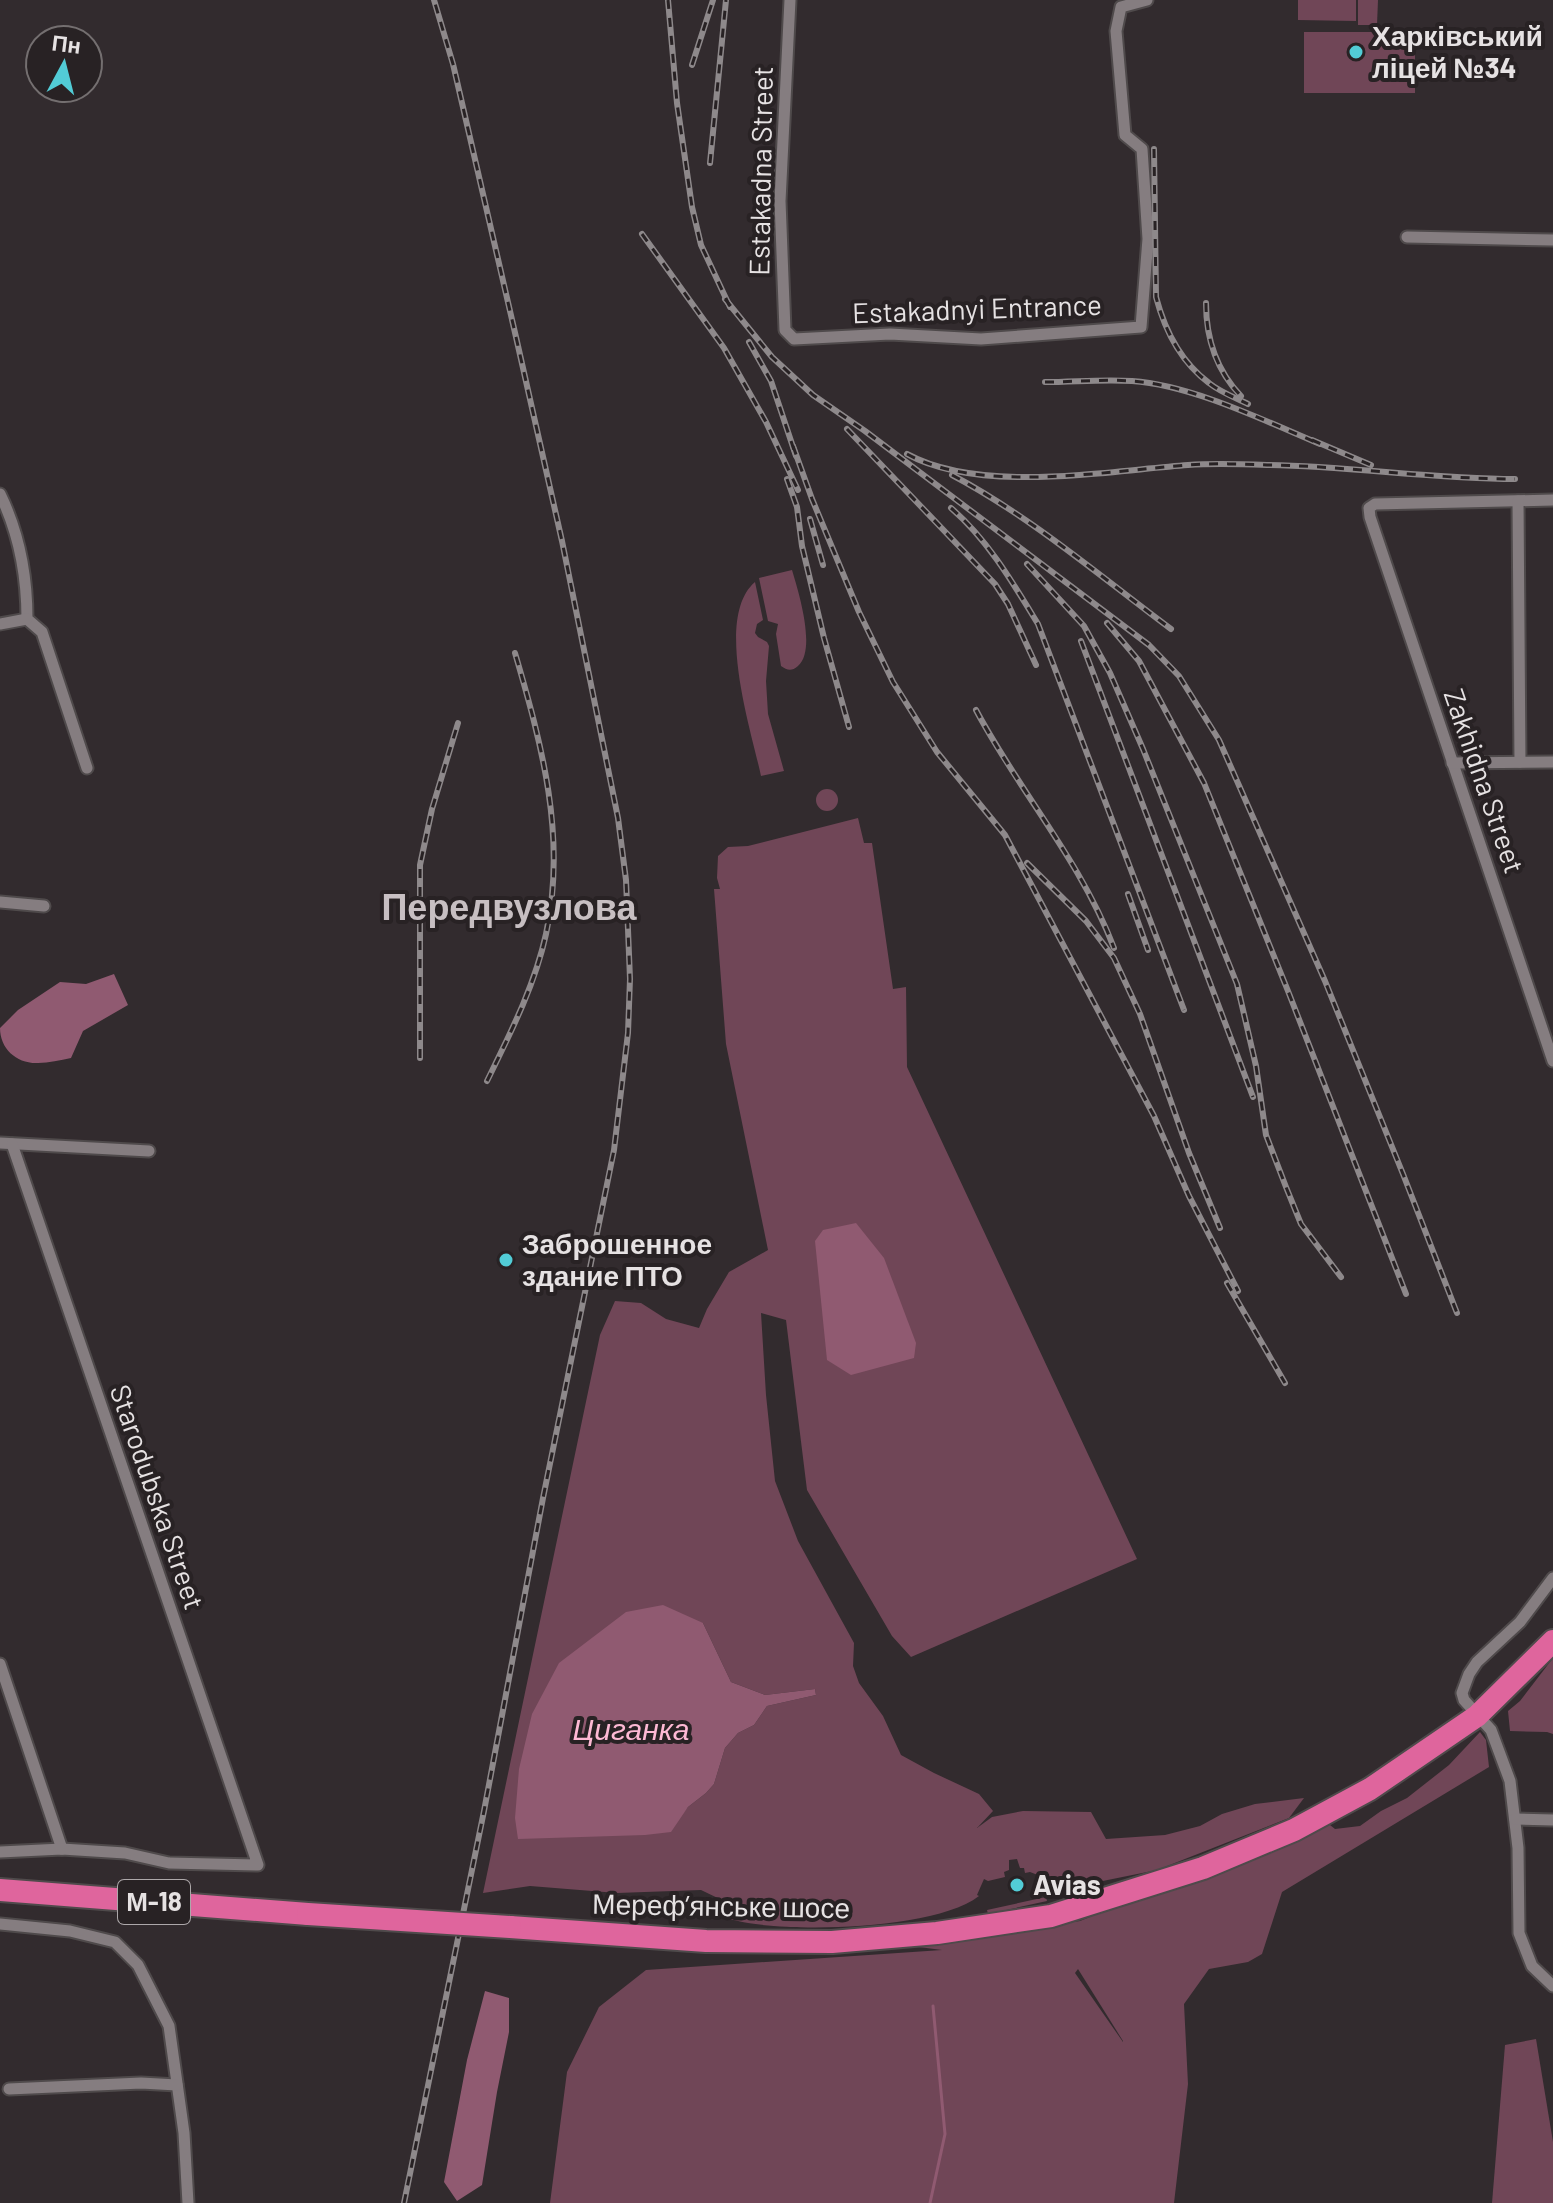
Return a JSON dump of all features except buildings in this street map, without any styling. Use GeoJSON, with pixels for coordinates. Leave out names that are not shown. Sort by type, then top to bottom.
{"type":"FeatureCollection","features":[{"type":"Feature","properties":{"kind":"highway","name":"Мереф’янське шосе"},"geometry":{"type":"LineString","coordinates":[[0,1890],[706,1941],[832,1942],[937,1933],[1051,1916],[1203,1868],[1294,1830],[1370,1789],[1477,1716],[1553,1641]]}},
{"type":"Feature","properties":{"kind":"street","name":"Estakadna Street"},"geometry":{"type":"LineString","coordinates":[[790,0],[780,201],[785,330],[794,339]]}},
{"type":"Feature","properties":{"kind":"street","name":"Estakadnyi Entrance"},"geometry":{"type":"LineString","coordinates":[[794,339],[890,334],[981,339],[1141,327],[1148,239],[1142,149],[1125,135],[1116,31],[1121,7],[1147,0]]}},
{"type":"Feature","properties":{"kind":"street"},"geometry":{"type":"LineString","coordinates":[[1407,237],[1553,240]]}},
{"type":"Feature","properties":{"kind":"street"},"geometry":{"type":"LineString","coordinates":[[0,494],[10,515],[20,552],[27,594],[27,619],[42,632],[87,768]]}},
{"type":"Feature","properties":{"kind":"street"},"geometry":{"type":"LineString","coordinates":[[1520,762],[1518,501],[1553,500]]}},
{"type":"Feature","properties":{"kind":"street","name":"Zakhidna Street"},"geometry":{"type":"LineString","coordinates":[[1518,501],[1375,504],[1369,508],[1553,1061]]}},
{"type":"Feature","properties":{"kind":"street"},"geometry":{"type":"LineString","coordinates":[[0,624],[27,619]]}},
{"type":"Feature","properties":{"kind":"street"},"geometry":{"type":"LineString","coordinates":[[1452,763],[1553,762]]}},
{"type":"Feature","properties":{"kind":"street"},"geometry":{"type":"LineString","coordinates":[[0,902],[44,906]]}},
{"type":"Feature","properties":{"kind":"street"},"geometry":{"type":"LineString","coordinates":[[6,1144],[149,1151]]}},
{"type":"Feature","properties":{"kind":"street","name":"Starodubska Street"},"geometry":{"type":"LineString","coordinates":[[6,1144],[258,1865],[169,1863],[125,1853],[62,1849]]}},
{"type":"Feature","properties":{"kind":"street"},"geometry":{"type":"LineString","coordinates":[[1553,1578],[1520,1622],[1477,1662],[1462,1693],[1464,1700],[1491,1730],[1510,1781],[1518,1848],[1519,1933],[1532,1966],[1553,1986]]}},
{"type":"Feature","properties":{"kind":"street"},"geometry":{"type":"LineString","coordinates":[[0,1664],[62,1849],[0,1852]]}},
{"type":"Feature","properties":{"kind":"street"},"geometry":{"type":"LineString","coordinates":[[1515,1819],[1553,1820]]}},
{"type":"Feature","properties":{"kind":"street"},"geometry":{"type":"LineString","coordinates":[[0,1924],[70,1931],[115,1942],[138,1965],[169,2026],[184,2133],[188,2203]]}},
{"type":"Feature","properties":{"kind":"street"},"geometry":{"type":"LineString","coordinates":[[9,2089],[141,2083],[177,2085]]}},
{"type":"Feature","properties":{"kind":"shaded area"},"geometry":{"type":"Polygon","coordinates":[[[1298,0],[1356,0],[1356,21],[1298,20],[1298,0]]]}},
{"type":"Feature","properties":{"kind":"shaded area"},"geometry":{"type":"Polygon","coordinates":[[[1358,0],[1378,0],[1377,25],[1358,25],[1358,0]]]}},
{"type":"Feature","properties":{"kind":"shaded area"},"geometry":{"type":"Polygon","coordinates":[[[1304,32],[1415,32],[1415,93],[1304,93],[1304,32]]]}},
{"type":"Feature","properties":{"kind":"shaded area"},"geometry":{"type":"Polygon","coordinates":[[[792,570],[804,620],[806,647],[798,666],[789,670],[781,666],[776,634],[778,624],[768,621],[759,578],[792,570]]]}},
{"type":"Feature","properties":{"kind":"shaded area"},"geometry":{"type":"Polygon","coordinates":[[[755,582],[763,620],[757,624],[755,633],[769,646],[766,681],[768,714],[784,771],[761,776],[744,703],[736,646],[737,620],[743,598],[755,582]]]}},
{"type":"Feature","properties":{"kind":"shaded area"},"geometry":{"type":"Polygon","coordinates":[[[823,789],[831,789],[838,800],[831,811],[823,811],[816,804],[816,796],[823,789]]]}},
{"type":"Feature","properties":{"kind":"shaded area"},"geometry":{"type":"Polygon","coordinates":[[[858,818],[864,843],[872,843],[893,989],[906,987],[907,1067],[1137,1559],[911,1657],[892,1636],[807,1490],[786,1320],[761,1313],[775,1481],[798,1541],[854,1643],[853,1666],[859,1683],[883,1716],[901,1755],[979,1794],[993,1811],[977,1828],[992,1817],[1023,1811],[1091,1812],[1106,1839],[1165,1835],[1200,1826],[1222,1814],[1255,1804],[1304,1798],[1289,1818],[1157,1870],[1078,1886],[1025,1873],[1017,1859],[1009,1860],[1005,1877],[984,1879],[979,1896],[959,1907],[932,1915],[868,1925],[801,1927],[742,1922],[706,1911],[709,1906],[748,1908],[701,1890],[617,1893],[530,1886],[483,1893],[600,1335],[615,1301],[641,1303],[666,1319],[699,1328],[729,1272],[768,1250],[726,1044],[714,889],[720,889],[718,856],[728,847],[748,846],[858,818]],[[703,1623],[678,1819],[714,1784],[725,1748],[738,1733],[754,1725],[767,1706],[816,1695],[815,1689],[765,1695],[731,1682],[703,1623]]]}},
{"type":"Feature","properties":{"kind":"shaded area"},"geometry":{"type":"Polygon","coordinates":[[[1553,1658],[1553,1734],[1510,1731],[1508,1711],[1520,1701],[1553,1658]]]}},
{"type":"Feature","properties":{"kind":"shaded area"},"geometry":{"type":"Polygon","coordinates":[[[1480,1732],[1486,1740],[1489,1767],[1282,1892],[1262,1954],[1248,1962],[1209,1969],[1184,2004],[1188,2084],[1174,2203],[550,2203],[567,2072],[599,2007],[646,1970],[942,1950],[911,1946],[1080,1921],[1325,1821],[1335,1829],[1360,1826],[1407,1798],[1449,1765],[1480,1732]],[[1078,1969],[1075,1973],[1123,2042],[1078,1969]]]}},
{"type":"Feature","properties":{"kind":"shaded area"},"geometry":{"type":"Polygon","coordinates":[[[1046,1897],[1047,1901],[988,1914],[987,1910],[1046,1897]]]}},
{"type":"Feature","properties":{"kind":"shaded area"},"geometry":{"type":"Polygon","coordinates":[[[1536,2039],[1553,2142],[1553,2203],[1492,2203],[1505,2045],[1536,2039]]]}},
{"type":"Feature","properties":{"kind":"water"},"geometry":{"type":"Polygon","coordinates":[[[114,974],[128,1005],[83,1031],[71,1058],[30,1063],[6,1049],[0,1028],[18,1010],[60,982],[86,984],[114,974]]]}},
{"type":"Feature","properties":{"kind":"water"},"geometry":{"type":"Polygon","coordinates":[[[856,1223],[884,1258],[916,1343],[914,1358],[851,1375],[827,1360],[815,1241],[823,1230],[856,1223]]]}},
{"type":"Feature","properties":{"kind":"water","name":"Циганка"},"geometry":{"type":"Polygon","coordinates":[[[663,1605],[703,1623],[731,1682],[765,1695],[815,1689],[816,1695],[767,1706],[754,1725],[738,1733],[725,1748],[714,1784],[688,1807],[671,1832],[518,1839],[515,1818],[519,1769],[532,1714],[559,1663],[626,1612],[663,1605]]]}},
{"type":"Feature","properties":{"kind":"water"},"geometry":{"type":"Polygon","coordinates":[[[485,1991],[509,1998],[509,2032],[482,2185],[457,2201],[444,2182],[467,2060],[485,1991]]]}},
{"type":"Feature","properties":{"kind":"waterway"},"geometry":{"type":"LineString","coordinates":[[930,2203],[945,2134],[933,2006]]}},
{"type":"Feature","properties":{"kind":"railway"},"geometry":{"type":"LineString","coordinates":[[404,2203],[614,1150],[628,1033],[630,979],[626,880],[618,818],[562,541],[453,64],[434,0]]}},
{"type":"Feature","properties":{"kind":"railway"},"geometry":{"type":"LineString","coordinates":[[668,0],[677,103],[692,207],[701,245],[730,307]]}},
{"type":"Feature","properties":{"kind":"railway"},"geometry":{"type":"LineString","coordinates":[[692,65],[713,0]]}},
{"type":"Feature","properties":{"kind":"railway"},"geometry":{"type":"LineString","coordinates":[[710,163],[726,0]]}},
{"type":"Feature","properties":{"kind":"railway"},"geometry":{"type":"LineString","coordinates":[[1154,149],[1156,297],[1164,322],[1182,356],[1199,375],[1248,404]]}},
{"type":"Feature","properties":{"kind":"railway"},"geometry":{"type":"LineString","coordinates":[[642,234],[724,348],[766,422],[798,490]]}},
{"type":"Feature","properties":{"kind":"railway"},"geometry":{"type":"LineString","coordinates":[[725,299],[772,357],[813,395],[1149,645],[1179,676],[1219,740],[1325,981],[1457,1313]]}},
{"type":"Feature","properties":{"kind":"railway"},"geometry":{"type":"LineString","coordinates":[[1206,303],[1214,353],[1241,396]]}},
{"type":"Feature","properties":{"kind":"railway"},"geometry":{"type":"LineString","coordinates":[[749,342],[771,381],[796,456]]}},
{"type":"Feature","properties":{"kind":"railway"},"geometry":{"type":"LineString","coordinates":[[1045,382],[1132,381],[1179,389],[1228,405],[1320,444]]}},
{"type":"Feature","properties":{"kind":"railway"},"geometry":{"type":"LineString","coordinates":[[847,429],[995,584],[1008,604],[1036,665]]}},
{"type":"Feature","properties":{"kind":"railway"},"geometry":{"type":"LineString","coordinates":[[1312,440],[1371,465]]}},
{"type":"Feature","properties":{"kind":"railway"},"geometry":{"type":"LineString","coordinates":[[793,446],[859,612],[893,682],[937,752],[1005,835],[1154,1116],[1189,1196],[1238,1291]]}},
{"type":"Feature","properties":{"kind":"railway"},"geometry":{"type":"LineString","coordinates":[[907,454],[937,466],[1006,477],[1082,475],[1228,464],[1515,479]]}},
{"type":"Feature","properties":{"kind":"railway"},"geometry":{"type":"LineString","coordinates":[[952,475],[1010,509],[1171,629]]}},
{"type":"Feature","properties":{"kind":"railway"},"geometry":{"type":"LineString","coordinates":[[787,479],[797,507],[802,546],[849,727]]}},
{"type":"Feature","properties":{"kind":"railway"},"geometry":{"type":"LineString","coordinates":[[951,508],[988,548],[1038,624],[1184,1010]]}},
{"type":"Feature","properties":{"kind":"railway"},"geometry":{"type":"LineString","coordinates":[[810,519],[823,565]]}},
{"type":"Feature","properties":{"kind":"railway"},"geometry":{"type":"LineString","coordinates":[[1027,564],[1084,626],[1110,673],[1237,984],[1256,1066],[1266,1135],[1301,1224],[1341,1277]]}},
{"type":"Feature","properties":{"kind":"railway"},"geometry":{"type":"LineString","coordinates":[[1107,623],[1139,661],[1204,783],[1406,1294]]}},
{"type":"Feature","properties":{"kind":"railway"},"geometry":{"type":"LineString","coordinates":[[1081,641],[1253,1097]]}},
{"type":"Feature","properties":{"kind":"railway"},"geometry":{"type":"LineString","coordinates":[[487,1081],[535,972],[552,898],[553,827],[548,792],[534,722],[515,653]]}},
{"type":"Feature","properties":{"kind":"railway"},"geometry":{"type":"LineString","coordinates":[[976,710],[1085,886],[1114,948]]}},
{"type":"Feature","properties":{"kind":"railway"},"geometry":{"type":"LineString","coordinates":[[420,1058],[420,865],[432,809],[458,723]]}},
{"type":"Feature","properties":{"kind":"railway"},"geometry":{"type":"LineString","coordinates":[[1027,863],[1086,921],[1114,958],[1140,1014],[1189,1153],[1220,1228]]}},
{"type":"Feature","properties":{"kind":"railway"},"geometry":{"type":"LineString","coordinates":[[1128,894],[1148,950]]}},
{"type":"Feature","properties":{"kind":"railway"},"geometry":{"type":"LineString","coordinates":[[1227,1283],[1285,1383]]}},
{"type":"Feature","properties":{"kind":"place","name":"Харківський ліцей №34"},"geometry":{"type":"Point","coordinates":[1356,52]}},
{"type":"Feature","properties":{"kind":"place","name":"Заброшенное здание ПТО"},"geometry":{"type":"Point","coordinates":[506,1260]}},
{"type":"Feature","properties":{"kind":"place","name":"Avias"},"geometry":{"type":"Point","coordinates":[1017,1885]}},
{"type":"Feature","properties":{"kind":"district","name":"Передвузлова"},"geometry":{"type":"Point","coordinates":[509,907]}}]}
